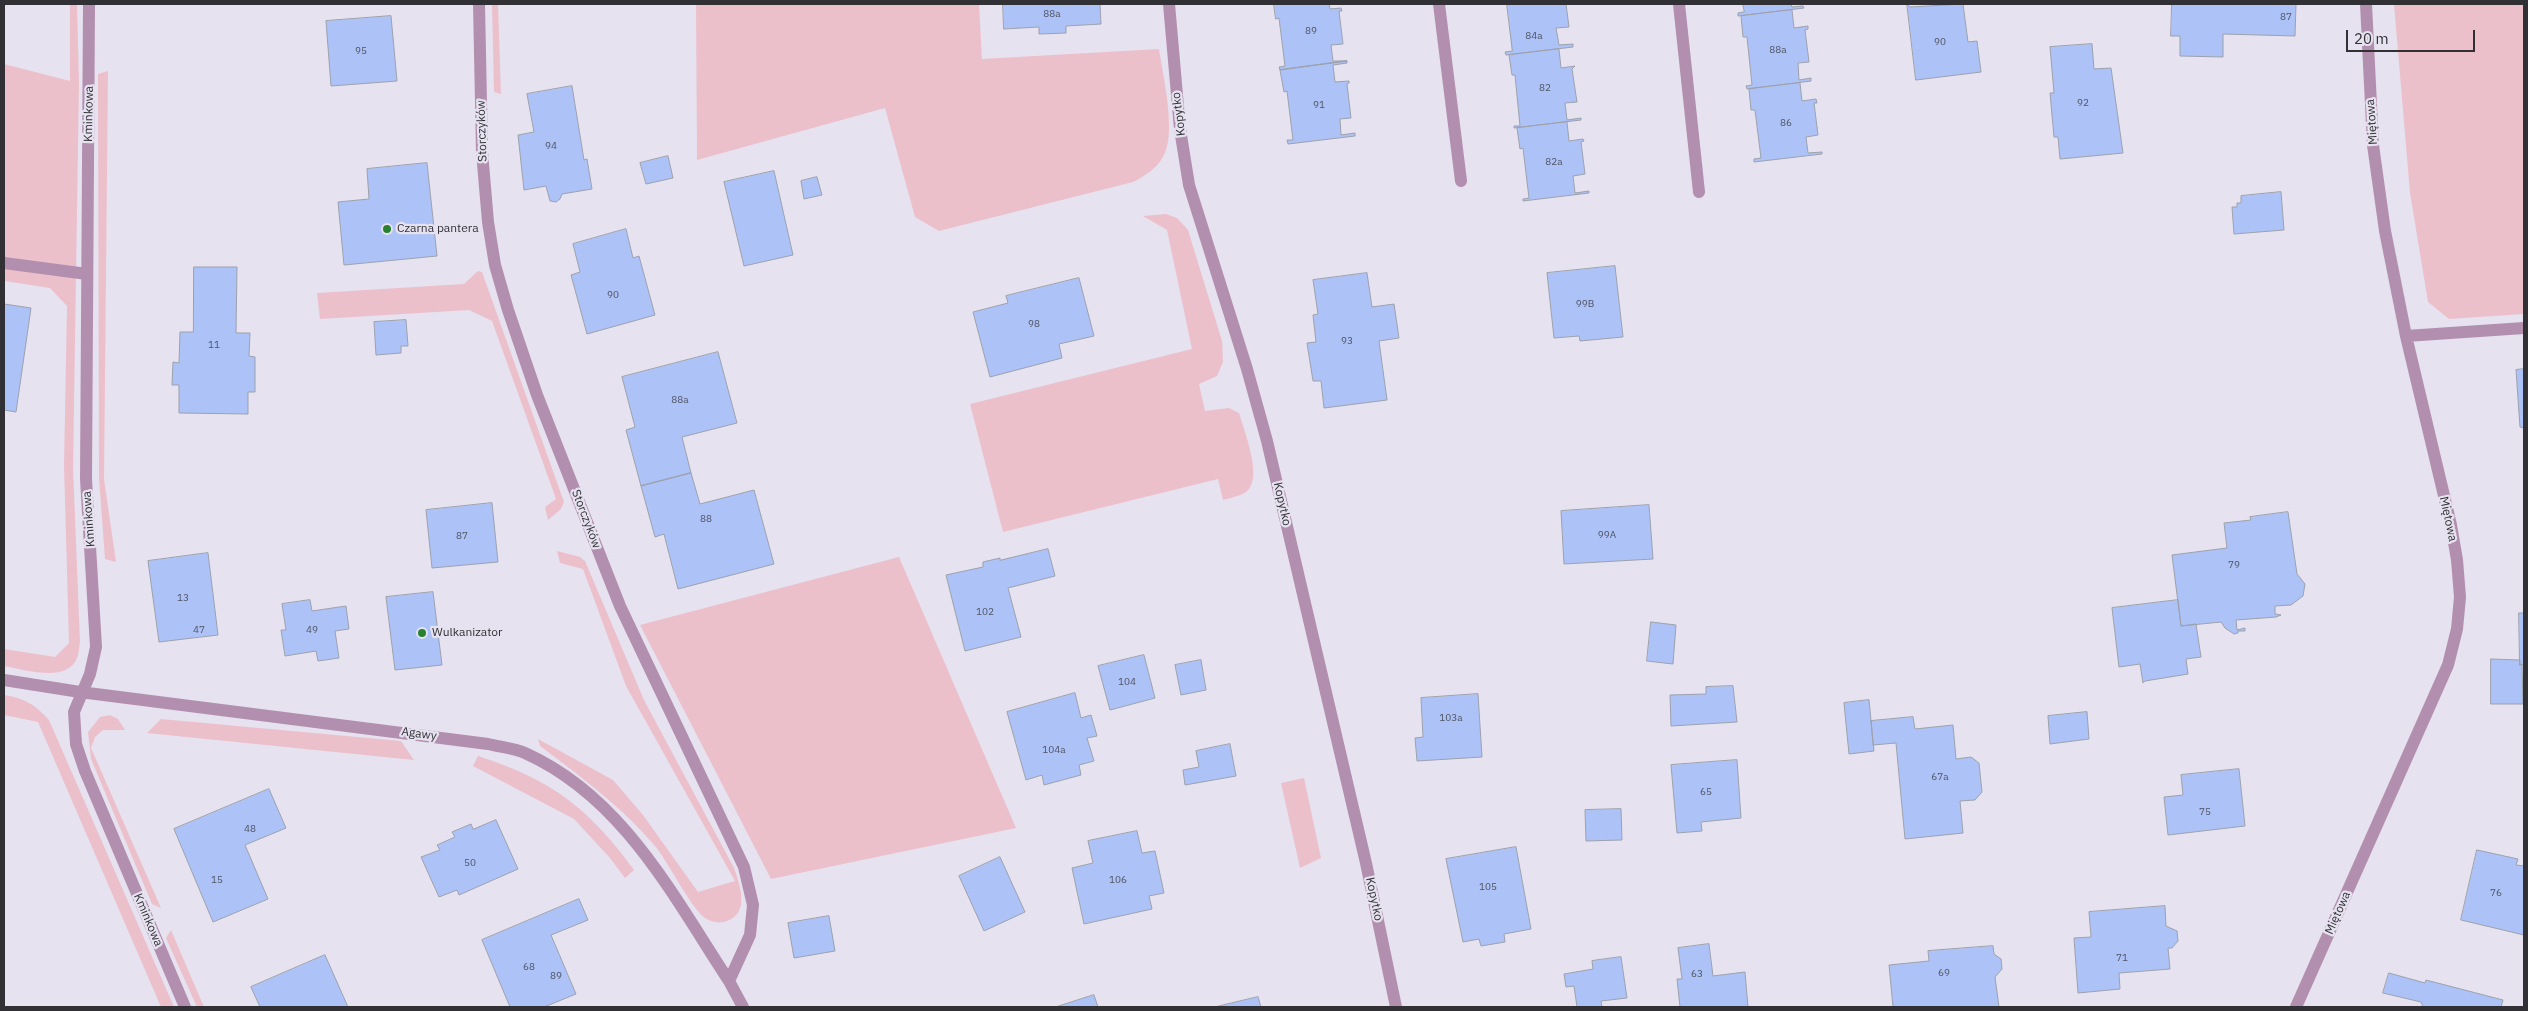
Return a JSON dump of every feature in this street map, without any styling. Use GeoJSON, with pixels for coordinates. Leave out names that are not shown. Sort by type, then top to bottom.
{"type":"FeatureCollection","features":[{"type":"Feature","properties":{"kind":"street","name":"Kminkowa"},"geometry":{"type":"LineString","coordinates":[[89,4],[86,479],[96,647],[90,674],[80,692],[74,712],[76,744],[185,1007]]}},
{"type":"Feature","properties":{"kind":"street","name":"Storczyków"},"geometry":{"type":"LineString","coordinates":[[479,4],[482,152],[488,222],[495,264],[538,395],[620,606],[744,868],[753,906],[750,935],[729,981]]}},
{"type":"Feature","properties":{"kind":"street","name":"Kopytko"},"geometry":{"type":"LineString","coordinates":[[1169,4],[1180,129],[1189,185],[1247,369],[1267,441],[1366,863],[1396,1007]]}},
{"type":"Feature","properties":{"kind":"street"},"geometry":{"type":"LineString","coordinates":[[1439,4],[1461,181]]}},
{"type":"Feature","properties":{"kind":"street"},"geometry":{"type":"LineString","coordinates":[[1679,4],[1699,192]]}},
{"type":"Feature","properties":{"kind":"street","name":"Miętowa"},"geometry":{"type":"LineString","coordinates":[[2296,1007],[2448,665],[2457,629],[2460,597],[2455,552],[2406,336],[2385,231],[2373,145],[2366,4]]}},
{"type":"Feature","properties":{"kind":"street"},"geometry":{"type":"LineString","coordinates":[[4,263],[87,274]]}},
{"type":"Feature","properties":{"kind":"street"},"geometry":{"type":"LineString","coordinates":[[2406,336],[2524,328]]}},
{"type":"Feature","properties":{"kind":"street","name":"Agawy"},"geometry":{"type":"LineString","coordinates":[[4,680],[80,692],[399,731],[488,744],[523,753],[560,772],[573,782],[612,815],[636,841],[729,981]]}},
{"type":"Feature","properties":{"kind":"street"},"geometry":{"type":"LineString","coordinates":[[729,981],[743,1007]]}},
{"type":"Feature","properties":{"kind":"shaded area"},"geometry":{"type":"Polygon","coordinates":[[[70,4],[77,4],[79,82],[73,468],[80,642],[78,656],[72,666],[64,671],[44,673],[4,666],[4,649],[55,657],[69,643],[64,465],[67,306],[50,288],[4,281],[4,64],[70,81],[70,4]]]}},
{"type":"Feature","properties":{"kind":"shaded area"},"geometry":{"type":"Polygon","coordinates":[[[492,4],[498,4],[501,94],[494,92],[492,4]]]}},
{"type":"Feature","properties":{"kind":"shaded area"},"geometry":{"type":"Polygon","coordinates":[[[696,4],[979,4],[982,59],[1159,49],[1168,105],[1169,134],[1167,147],[1163,157],[1154,169],[1133,182],[939,231],[915,217],[885,108],[697,160],[696,4]]]}},
{"type":"Feature","properties":{"kind":"shaded area"},"geometry":{"type":"Polygon","coordinates":[[[2394,4],[2524,4],[2524,314],[2449,319],[2428,302],[2410,193],[2394,4]]]}},
{"type":"Feature","properties":{"kind":"shaded area"},"geometry":{"type":"Polygon","coordinates":[[[108,71],[104,479],[116,562],[105,559],[99,478],[98,74],[108,71]]]}},
{"type":"Feature","properties":{"kind":"shaded area"},"geometry":{"type":"Polygon","coordinates":[[[1166,214],[1177,218],[1188,230],[1222,341],[1223,362],[1217,376],[1199,384],[1205,411],[1229,408],[1239,413],[1253,466],[1251,486],[1244,493],[1223,500],[1218,479],[1003,532],[970,404],[1192,349],[1167,230],[1143,216],[1166,214]]]}},
{"type":"Feature","properties":{"kind":"shaded area"},"geometry":{"type":"Polygon","coordinates":[[[478,271],[482,272],[564,502],[561,509],[548,520],[545,507],[556,499],[492,321],[469,310],[320,319],[317,293],[464,284],[478,271]]]}},
{"type":"Feature","properties":{"kind":"shaded area"},"geometry":{"type":"Polygon","coordinates":[[[557,551],[580,557],[585,561],[644,700],[734,868],[739,882],[741,905],[739,912],[727,921],[715,922],[705,918],[686,895],[661,854],[642,831],[600,793],[540,746],[538,739],[613,780],[643,815],[698,892],[735,881],[626,686],[583,569],[560,563],[557,551]]]}},
{"type":"Feature","properties":{"kind":"shaded area"},"geometry":{"type":"Polygon","coordinates":[[[899,557],[1016,828],[771,879],[640,625],[899,557]]]}},
{"type":"Feature","properties":{"kind":"shaded area"},"geometry":{"type":"Polygon","coordinates":[[[4,695],[29,703],[49,720],[174,1007],[161,1007],[38,722],[4,715],[4,695]]]}},
{"type":"Feature","properties":{"kind":"shaded area"},"geometry":{"type":"Polygon","coordinates":[[[110,715],[118,719],[125,730],[103,730],[95,737],[91,748],[161,908],[152,904],[91,759],[88,732],[100,717],[110,715]]]}},
{"type":"Feature","properties":{"kind":"shaded area"},"geometry":{"type":"Polygon","coordinates":[[[161,719],[401,741],[414,760],[147,733],[161,719]]]}},
{"type":"Feature","properties":{"kind":"shaded area"},"geometry":{"type":"Polygon","coordinates":[[[478,756],[527,775],[567,799],[601,829],[634,870],[625,878],[610,858],[574,819],[473,766],[478,756]]]}},
{"type":"Feature","properties":{"kind":"shaded area"},"geometry":{"type":"Polygon","coordinates":[[[1304,778],[1321,858],[1300,868],[1281,783],[1304,778]]]}},
{"type":"Feature","properties":{"kind":"shaded area"},"geometry":{"type":"Polygon","coordinates":[[[171,930],[204,1007],[197,1007],[166,938],[171,930]]]}},
{"type":"Feature","properties":{"kind":"building"},"geometry":{"type":"Polygon","coordinates":[[[1003,4],[1100,4],[1101,24],[1066,26],[1066,33],[1039,34],[1039,27],[1004,29],[1003,4]]]}},
{"type":"Feature","properties":{"kind":"building"},"geometry":{"type":"Polygon","coordinates":[[[1274,4],[1329,4],[1330,9],[1341,8],[1342,11],[1339,11],[1343,44],[1331,45],[1333,61],[1347,61],[1280,70],[1279,67],[1285,66],[1279,18],[1276,19],[1274,4]]]}},
{"type":"Feature","properties":{"kind":"building"},"geometry":{"type":"Polygon","coordinates":[[[1507,4],[1566,4],[1569,27],[1556,28],[1559,45],[1573,44],[1573,47],[1506,55],[1505,52],[1512,51],[1507,4]]]}},
{"type":"Feature","properties":{"kind":"building"},"geometry":{"type":"Polygon","coordinates":[[[1743,4],[1791,4],[1792,7],[1803,6],[1804,8],[1738,16],[1738,13],[1744,12],[1743,4]]]}},
{"type":"Feature","properties":{"kind":"building"},"geometry":{"type":"Polygon","coordinates":[[[1907,4],[1910,7],[1963,4],[1968,42],[1977,41],[1981,72],[1916,80],[1907,4]]]}},
{"type":"Feature","properties":{"kind":"building"},"geometry":{"type":"Polygon","coordinates":[[[2172,4],[2296,4],[2295,36],[2223,34],[2223,57],[2180,56],[2180,36],[2171,36],[2172,4]]]}},
{"type":"Feature","properties":{"kind":"building"},"geometry":{"type":"Polygon","coordinates":[[[1792,10],[1794,28],[1808,26],[1808,29],[1805,30],[1809,62],[1798,63],[1799,80],[1811,78],[1811,81],[1747,89],[1746,86],[1752,85],[1747,37],[1743,37],[1741,16],[1792,10]]]}},
{"type":"Feature","properties":{"kind":"building"},"geometry":{"type":"Polygon","coordinates":[[[391,16],[397,81],[331,86],[326,21],[391,16]]]}},
{"type":"Feature","properties":{"kind":"building"},"geometry":{"type":"Polygon","coordinates":[[[2092,44],[2094,69],[2111,68],[2123,153],[2060,159],[2058,137],[2054,137],[2050,93],[2054,93],[2050,47],[2092,44]]]}},
{"type":"Feature","properties":{"kind":"building"},"geometry":{"type":"Polygon","coordinates":[[[1559,49],[1561,68],[1575,66],[1572,69],[1577,102],[1565,103],[1567,120],[1581,118],[1581,120],[1514,128],[1514,126],[1520,126],[1515,75],[1512,75],[1509,55],[1559,49]]]}},
{"type":"Feature","properties":{"kind":"building"},"geometry":{"type":"Polygon","coordinates":[[[1347,61],[1347,63],[1333,65],[1335,82],[1349,81],[1347,84],[1351,118],[1340,119],[1341,135],[1355,133],[1355,136],[1288,144],[1287,140],[1293,140],[1287,91],[1284,92],[1280,70],[1347,61]]]}},
{"type":"Feature","properties":{"kind":"building"},"geometry":{"type":"Polygon","coordinates":[[[1800,83],[1802,101],[1816,99],[1817,103],[1814,103],[1818,135],[1806,137],[1808,153],[1822,152],[1822,154],[1754,162],[1754,159],[1761,158],[1755,110],[1751,110],[1749,89],[1800,83]]]}},
{"type":"Feature","properties":{"kind":"building"},"geometry":{"type":"Polygon","coordinates":[[[572,86],[584,160],[587,159],[592,189],[562,194],[556,202],[550,201],[546,186],[524,190],[518,135],[534,132],[527,94],[572,86]]]}},
{"type":"Feature","properties":{"kind":"building"},"geometry":{"type":"Polygon","coordinates":[[[1567,122],[1569,141],[1583,139],[1584,141],[1581,142],[1585,174],[1573,176],[1575,193],[1589,191],[1589,193],[1523,201],[1523,199],[1529,198],[1523,148],[1520,149],[1517,128],[1567,122]]]}},
{"type":"Feature","properties":{"kind":"building"},"geometry":{"type":"Polygon","coordinates":[[[668,156],[673,178],[646,184],[640,163],[668,156]]]}},
{"type":"Feature","properties":{"kind":"building","name":"Czarna pantera"},"geometry":{"type":"Polygon","coordinates":[[[427,163],[437,256],[344,265],[338,202],[369,199],[367,169],[427,163]]]}},
{"type":"Feature","properties":{"kind":"building"},"geometry":{"type":"Polygon","coordinates":[[[774,171],[793,255],[744,266],[724,182],[774,171]]]}},
{"type":"Feature","properties":{"kind":"building"},"geometry":{"type":"Polygon","coordinates":[[[817,177],[822,195],[804,199],[801,181],[817,177]]]}},
{"type":"Feature","properties":{"kind":"building"},"geometry":{"type":"Polygon","coordinates":[[[2281,192],[2284,230],[2234,234],[2232,207],[2237,207],[2237,203],[2241,203],[2241,196],[2281,192]]]}},
{"type":"Feature","properties":{"kind":"building"},"geometry":{"type":"Polygon","coordinates":[[[626,229],[633,258],[639,256],[655,315],[587,334],[571,275],[580,272],[573,244],[626,229]]]}},
{"type":"Feature","properties":{"kind":"building"},"geometry":{"type":"Polygon","coordinates":[[[1615,266],[1623,337],[1580,341],[1579,336],[1554,338],[1547,273],[1615,266]]]}},
{"type":"Feature","properties":{"kind":"building"},"geometry":{"type":"Polygon","coordinates":[[[194,267],[237,267],[236,333],[250,333],[249,356],[255,357],[255,392],[248,392],[248,414],[179,413],[179,385],[172,385],[173,362],[179,363],[180,332],[193,332],[194,267]]]}},
{"type":"Feature","properties":{"kind":"building"},"geometry":{"type":"Polygon","coordinates":[[[1367,273],[1372,307],[1394,304],[1399,338],[1379,341],[1387,400],[1324,408],[1321,381],[1313,381],[1307,343],[1316,342],[1313,315],[1318,314],[1313,280],[1367,273]]]}},
{"type":"Feature","properties":{"kind":"building"},"geometry":{"type":"Polygon","coordinates":[[[1079,278],[1094,336],[1059,344],[1062,358],[990,377],[973,312],[1008,303],[1006,296],[1079,278]]]}},
{"type":"Feature","properties":{"kind":"building"},"geometry":{"type":"Polygon","coordinates":[[[4,304],[31,308],[16,412],[4,410],[4,304]]]}},
{"type":"Feature","properties":{"kind":"building"},"geometry":{"type":"Polygon","coordinates":[[[406,320],[408,346],[401,346],[401,353],[376,355],[374,322],[406,320]]]}},
{"type":"Feature","properties":{"kind":"building"},"geometry":{"type":"Polygon","coordinates":[[[718,352],[737,423],[682,437],[691,473],[641,486],[626,430],[635,427],[622,377],[718,352]]]}},
{"type":"Feature","properties":{"kind":"building"},"geometry":{"type":"Polygon","coordinates":[[[2524,369],[2524,428],[2520,427],[2516,370],[2524,369]]]}},
{"type":"Feature","properties":{"kind":"building"},"geometry":{"type":"Polygon","coordinates":[[[691,473],[700,504],[754,490],[774,564],[678,589],[664,534],[655,537],[641,486],[691,473]]]}},
{"type":"Feature","properties":{"kind":"building"},"geometry":{"type":"Polygon","coordinates":[[[492,503],[498,562],[432,568],[426,510],[492,503]]]}},
{"type":"Feature","properties":{"kind":"building"},"geometry":{"type":"Polygon","coordinates":[[[1649,505],[1653,559],[1564,564],[1561,511],[1649,505]]]}},
{"type":"Feature","properties":{"kind":"building"},"geometry":{"type":"Polygon","coordinates":[[[2288,512],[2297,574],[2305,584],[2303,596],[2291,605],[2275,606],[2275,614],[2281,615],[2276,617],[2236,620],[2237,630],[2245,628],[2245,631],[2238,631],[2238,633],[2234,634],[2225,628],[2221,622],[2181,626],[2172,555],[2227,548],[2224,523],[2251,520],[2250,517],[2288,512]]]}},
{"type":"Feature","properties":{"kind":"building"},"geometry":{"type":"Polygon","coordinates":[[[1048,549],[1055,576],[1008,588],[1021,637],[965,651],[946,575],[983,567],[983,562],[1048,549]]]}},
{"type":"Feature","properties":{"kind":"building"},"geometry":{"type":"Polygon","coordinates":[[[208,553],[218,635],[159,642],[148,561],[208,553]]]}},
{"type":"Feature","properties":{"kind":"building"},"geometry":{"type":"Polygon","coordinates":[[[433,592],[442,665],[395,670],[386,597],[433,592]]]}},
{"type":"Feature","properties":{"kind":"building"},"geometry":{"type":"Polygon","coordinates":[[[310,600],[312,611],[346,606],[349,629],[335,631],[339,658],[318,661],[316,651],[285,656],[281,630],[286,630],[282,604],[310,600]]]}},
{"type":"Feature","properties":{"kind":"building"},"geometry":{"type":"Polygon","coordinates":[[[2178,600],[2181,626],[2196,624],[2201,657],[2186,659],[2188,674],[2145,681],[2143,683],[2140,664],[2119,667],[2112,608],[2178,600]]]}},
{"type":"Feature","properties":{"kind":"building"},"geometry":{"type":"Polygon","coordinates":[[[2519,613],[2524,613],[2524,664],[2520,665],[2519,613]]]}},
{"type":"Feature","properties":{"kind":"building"},"geometry":{"type":"Polygon","coordinates":[[[1651,622],[1676,625],[1673,664],[1647,661],[1651,622]]]}},
{"type":"Feature","properties":{"kind":"building"},"geometry":{"type":"Polygon","coordinates":[[[1144,655],[1155,698],[1110,710],[1098,666],[1144,655]]]}},
{"type":"Feature","properties":{"kind":"building"},"geometry":{"type":"Polygon","coordinates":[[[2491,659],[2520,660],[2520,665],[2522,664],[2523,704],[2491,704],[2491,659]]]}},
{"type":"Feature","properties":{"kind":"building"},"geometry":{"type":"Polygon","coordinates":[[[1201,660],[1206,690],[1181,695],[1175,665],[1201,660]]]}},
{"type":"Feature","properties":{"kind":"building"},"geometry":{"type":"Polygon","coordinates":[[[1733,686],[1737,722],[1671,726],[1670,695],[1706,694],[1706,687],[1733,686]]]}},
{"type":"Feature","properties":{"kind":"building"},"geometry":{"type":"Polygon","coordinates":[[[1075,693],[1081,718],[1091,715],[1097,736],[1087,738],[1094,761],[1079,765],[1081,775],[1044,785],[1042,775],[1026,780],[1007,712],[1075,693]]]}},
{"type":"Feature","properties":{"kind":"building"},"geometry":{"type":"Polygon","coordinates":[[[1478,694],[1482,757],[1417,761],[1415,738],[1423,737],[1421,698],[1478,694]]]}},
{"type":"Feature","properties":{"kind":"building"},"geometry":{"type":"Polygon","coordinates":[[[1869,700],[1874,751],[1849,754],[1844,703],[1869,700]]]}},
{"type":"Feature","properties":{"kind":"building"},"geometry":{"type":"Polygon","coordinates":[[[2087,712],[2089,739],[2050,744],[2048,716],[2087,712]]]}},
{"type":"Feature","properties":{"kind":"building"},"geometry":{"type":"Polygon","coordinates":[[[1913,717],[1915,729],[1953,725],[1956,759],[1971,757],[1979,763],[1982,792],[1975,800],[1960,801],[1963,833],[1905,839],[1896,743],[1873,745],[1871,721],[1913,717]]]}},
{"type":"Feature","properties":{"kind":"building"},"geometry":{"type":"Polygon","coordinates":[[[1230,744],[1236,776],[1185,785],[1183,770],[1199,767],[1196,751],[1230,744]]]}},
{"type":"Feature","properties":{"kind":"building"},"geometry":{"type":"Polygon","coordinates":[[[1737,760],[1741,818],[1701,822],[1702,831],[1677,833],[1671,765],[1737,760]]]}},
{"type":"Feature","properties":{"kind":"building"},"geometry":{"type":"Polygon","coordinates":[[[2239,769],[2245,826],[2168,835],[2164,797],[2183,795],[2181,775],[2239,769]]]}},
{"type":"Feature","properties":{"kind":"building"},"geometry":{"type":"Polygon","coordinates":[[[269,789],[286,828],[245,845],[268,899],[213,922],[174,829],[269,789]]]}},
{"type":"Feature","properties":{"kind":"building"},"geometry":{"type":"Polygon","coordinates":[[[1621,809],[1622,840],[1586,841],[1585,810],[1621,809]]]}},
{"type":"Feature","properties":{"kind":"building"},"geometry":{"type":"Polygon","coordinates":[[[496,820],[518,869],[459,895],[457,890],[439,897],[421,857],[440,850],[437,845],[455,837],[452,832],[471,824],[473,829],[496,820]]]}},
{"type":"Feature","properties":{"kind":"building"},"geometry":{"type":"Polygon","coordinates":[[[1137,831],[1142,853],[1155,851],[1164,893],[1149,896],[1152,909],[1084,924],[1072,868],[1093,863],[1088,841],[1137,831]]]}},
{"type":"Feature","properties":{"kind":"building"},"geometry":{"type":"Polygon","coordinates":[[[1516,847],[1531,929],[1504,934],[1505,942],[1481,946],[1479,939],[1463,942],[1446,859],[1516,847]]]}},
{"type":"Feature","properties":{"kind":"building"},"geometry":{"type":"Polygon","coordinates":[[[2477,850],[2518,859],[2516,865],[2524,866],[2524,935],[2461,920],[2477,850]]]}},
{"type":"Feature","properties":{"kind":"building"},"geometry":{"type":"Polygon","coordinates":[[[1000,857],[1025,912],[984,931],[959,876],[1000,857]]]}},
{"type":"Feature","properties":{"kind":"building"},"geometry":{"type":"Polygon","coordinates":[[[579,899],[588,920],[551,935],[576,994],[544,1007],[510,1007],[482,940],[579,899]]]}},
{"type":"Feature","properties":{"kind":"building"},"geometry":{"type":"Polygon","coordinates":[[[2165,906],[2166,926],[2177,931],[2178,941],[2172,948],[2168,948],[2170,969],[2119,973],[2120,989],[2078,993],[2074,938],[2091,937],[2089,912],[2165,906]]]}},
{"type":"Feature","properties":{"kind":"building"},"geometry":{"type":"Polygon","coordinates":[[[829,916],[835,951],[794,958],[788,923],[829,916]]]}},
{"type":"Feature","properties":{"kind":"building"},"geometry":{"type":"Polygon","coordinates":[[[1709,944],[1713,976],[1745,972],[1748,1007],[1680,1007],[1677,979],[1682,979],[1678,948],[1709,944]]]}},
{"type":"Feature","properties":{"kind":"building"},"geometry":{"type":"Polygon","coordinates":[[[1993,946],[1994,954],[2001,959],[2002,969],[1995,977],[1999,1007],[1893,1007],[1889,965],[1929,961],[1928,951],[1993,946]]]}},
{"type":"Feature","properties":{"kind":"building"},"geometry":{"type":"Polygon","coordinates":[[[325,955],[348,1007],[260,1007],[251,987],[325,955]]]}},
{"type":"Feature","properties":{"kind":"building"},"geometry":{"type":"Polygon","coordinates":[[[1621,957],[1627,998],[1601,1001],[1602,1007],[1577,1007],[1574,986],[1566,987],[1564,974],[1593,969],[1592,961],[1621,957]]]}},
{"type":"Feature","properties":{"kind":"building"},"geometry":{"type":"Polygon","coordinates":[[[2389,973],[2425,983],[2426,980],[2503,1000],[2501,1007],[2423,1007],[2421,1002],[2383,993],[2389,973]]]}},
{"type":"Feature","properties":{"kind":"building"},"geometry":{"type":"Polygon","coordinates":[[[1094,995],[1098,1007],[1056,1007],[1094,995]]]}},
{"type":"Feature","properties":{"kind":"building"},"geometry":{"type":"Polygon","coordinates":[[[1258,997],[1261,1007],[1215,1007],[1258,997]]]}},
{"type":"Feature","properties":{"kind":"place","name":"Czarna pantera"},"geometry":{"type":"Point","coordinates":[387,229]}},
{"type":"Feature","properties":{"kind":"place","name":"Wulkanizator"},"geometry":{"type":"Point","coordinates":[422,633]}}]}
